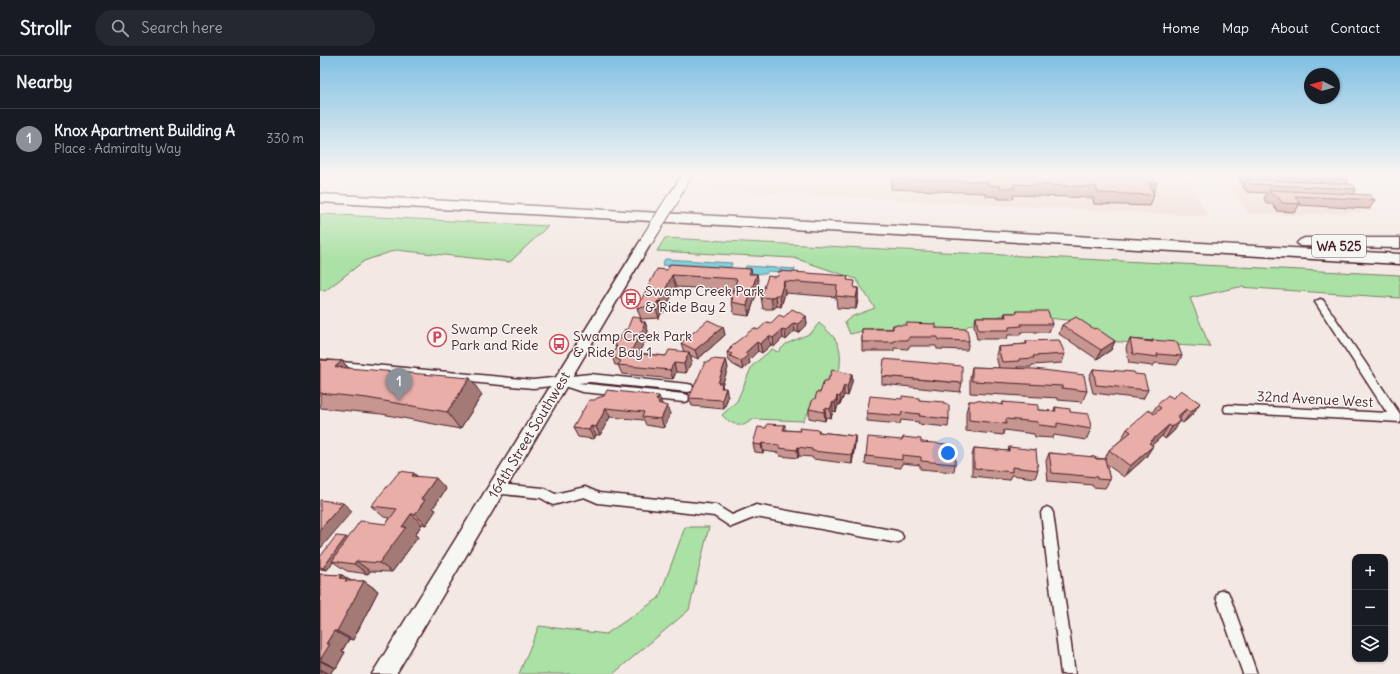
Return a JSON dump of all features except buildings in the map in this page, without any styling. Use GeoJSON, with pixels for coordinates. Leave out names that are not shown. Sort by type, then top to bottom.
{"type":"FeatureCollection","features":[{"type":"Feature","properties":{"kind":"highway","name":"WA 525"},"geometry":{"type":"LineString","coordinates":[[423,204],[1400,259]]}},
{"type":"Feature","properties":{"kind":"highway","name":"WA 525"},"geometry":{"type":"LineString","coordinates":[[561,204],[1277,242],[1400,250]]}},
{"type":"Feature","properties":{"kind":"highway"},"geometry":{"type":"LineString","coordinates":[[1277,242],[1400,243]]}},
{"type":"Feature","properties":{"kind":"main road","name":"164th Street Southwest"},"geometry":{"type":"LineString","coordinates":[[383,674],[669,204]]}},
{"type":"Feature","properties":{"kind":"street"},"geometry":{"type":"LineString","coordinates":[[1320,302],[1398,417]]}},
{"type":"Feature","properties":{"kind":"street"},"geometry":{"type":"LineString","coordinates":[[320,364],[533,384],[590,378],[688,388]]}},
{"type":"Feature","properties":{"kind":"street"},"geometry":{"type":"LineString","coordinates":[[561,382],[582,388],[684,398]]}},
{"type":"Feature","properties":{"kind":"street","name":"32nd Avenue West"},"geometry":{"type":"LineString","coordinates":[[1229,409],[1398,417]]}},
{"type":"Feature","properties":{"kind":"street"},"geometry":{"type":"LineString","coordinates":[[496,489],[544,493],[553,500],[585,492],[598,498],[716,510],[731,521],[756,511],[898,537]]}},
{"type":"Feature","properties":{"kind":"street"},"geometry":{"type":"LineString","coordinates":[[1047,513],[1068,674]]}},
{"type":"Feature","properties":{"kind":"street"},"geometry":{"type":"LineString","coordinates":[[1223,597],[1250,674]]}},
{"type":"Feature","properties":{"kind":"shaded area"},"geometry":{"type":"Polygon","coordinates":[[[977,204],[1201,204],[1208,216],[977,204]]]}},
{"type":"Feature","properties":{"kind":"shaded area"},"geometry":{"type":"Polygon","coordinates":[[[1242,204],[1368,204],[1374,211],[1298,215],[1248,213],[1242,204]]]}},
{"type":"Feature","properties":{"kind":"green space"},"geometry":{"type":"Polygon","coordinates":[[[320,214],[548,226],[510,262],[396,250],[364,261],[325,291],[320,290],[320,214]]]}},
{"type":"Feature","properties":{"kind":"green space"},"geometry":{"type":"Polygon","coordinates":[[[665,238],[1400,275],[1400,298],[1239,287],[1190,298],[1210,347],[1103,341],[1077,321],[1007,314],[969,325],[961,332],[876,328],[850,334],[845,322],[853,316],[875,308],[856,279],[794,258],[657,251],[665,238]]]}},
{"type":"Feature","properties":{"kind":"green space"},"geometry":{"type":"Polygon","coordinates":[[[819,323],[835,339],[840,350],[839,373],[831,373],[803,421],[754,419],[744,425],[737,425],[728,421],[722,415],[737,401],[752,366],[772,349],[778,352],[786,344],[811,333],[819,323]]]}},
{"type":"Feature","properties":{"kind":"green space"},"geometry":{"type":"Polygon","coordinates":[[[685,527],[709,527],[689,610],[613,674],[519,674],[539,626],[606,634],[659,598],[685,527]]]}},
{"type":"Feature","properties":{"kind":"water"},"geometry":{"type":"Polygon","coordinates":[[[665,259],[732,263],[729,272],[662,265],[665,259]]]}},
{"type":"Feature","properties":{"kind":"water"},"geometry":{"type":"Polygon","coordinates":[[[746,266],[795,269],[794,273],[768,271],[766,274],[743,273],[746,266]]]}},
{"type":"Feature","properties":{"kind":"place","name":"Swamp Creek Park & Ride Bay 2"},"geometry":{"type":"Point","coordinates":[631,299]}},
{"type":"Feature","properties":{"kind":"place","name":"Swamp Creek Park and Ride"},"geometry":{"type":"Point","coordinates":[437,337]}},
{"type":"Feature","properties":{"kind":"place","name":"Swamp Creek Park & Ride Bay 1"},"geometry":{"type":"Point","coordinates":[559,344]}},
{"type":"Feature","properties":{"kind":"place","name":"Knox Apartment Building A"},"geometry":{"type":"Point","coordinates":[399,401]}}]}
